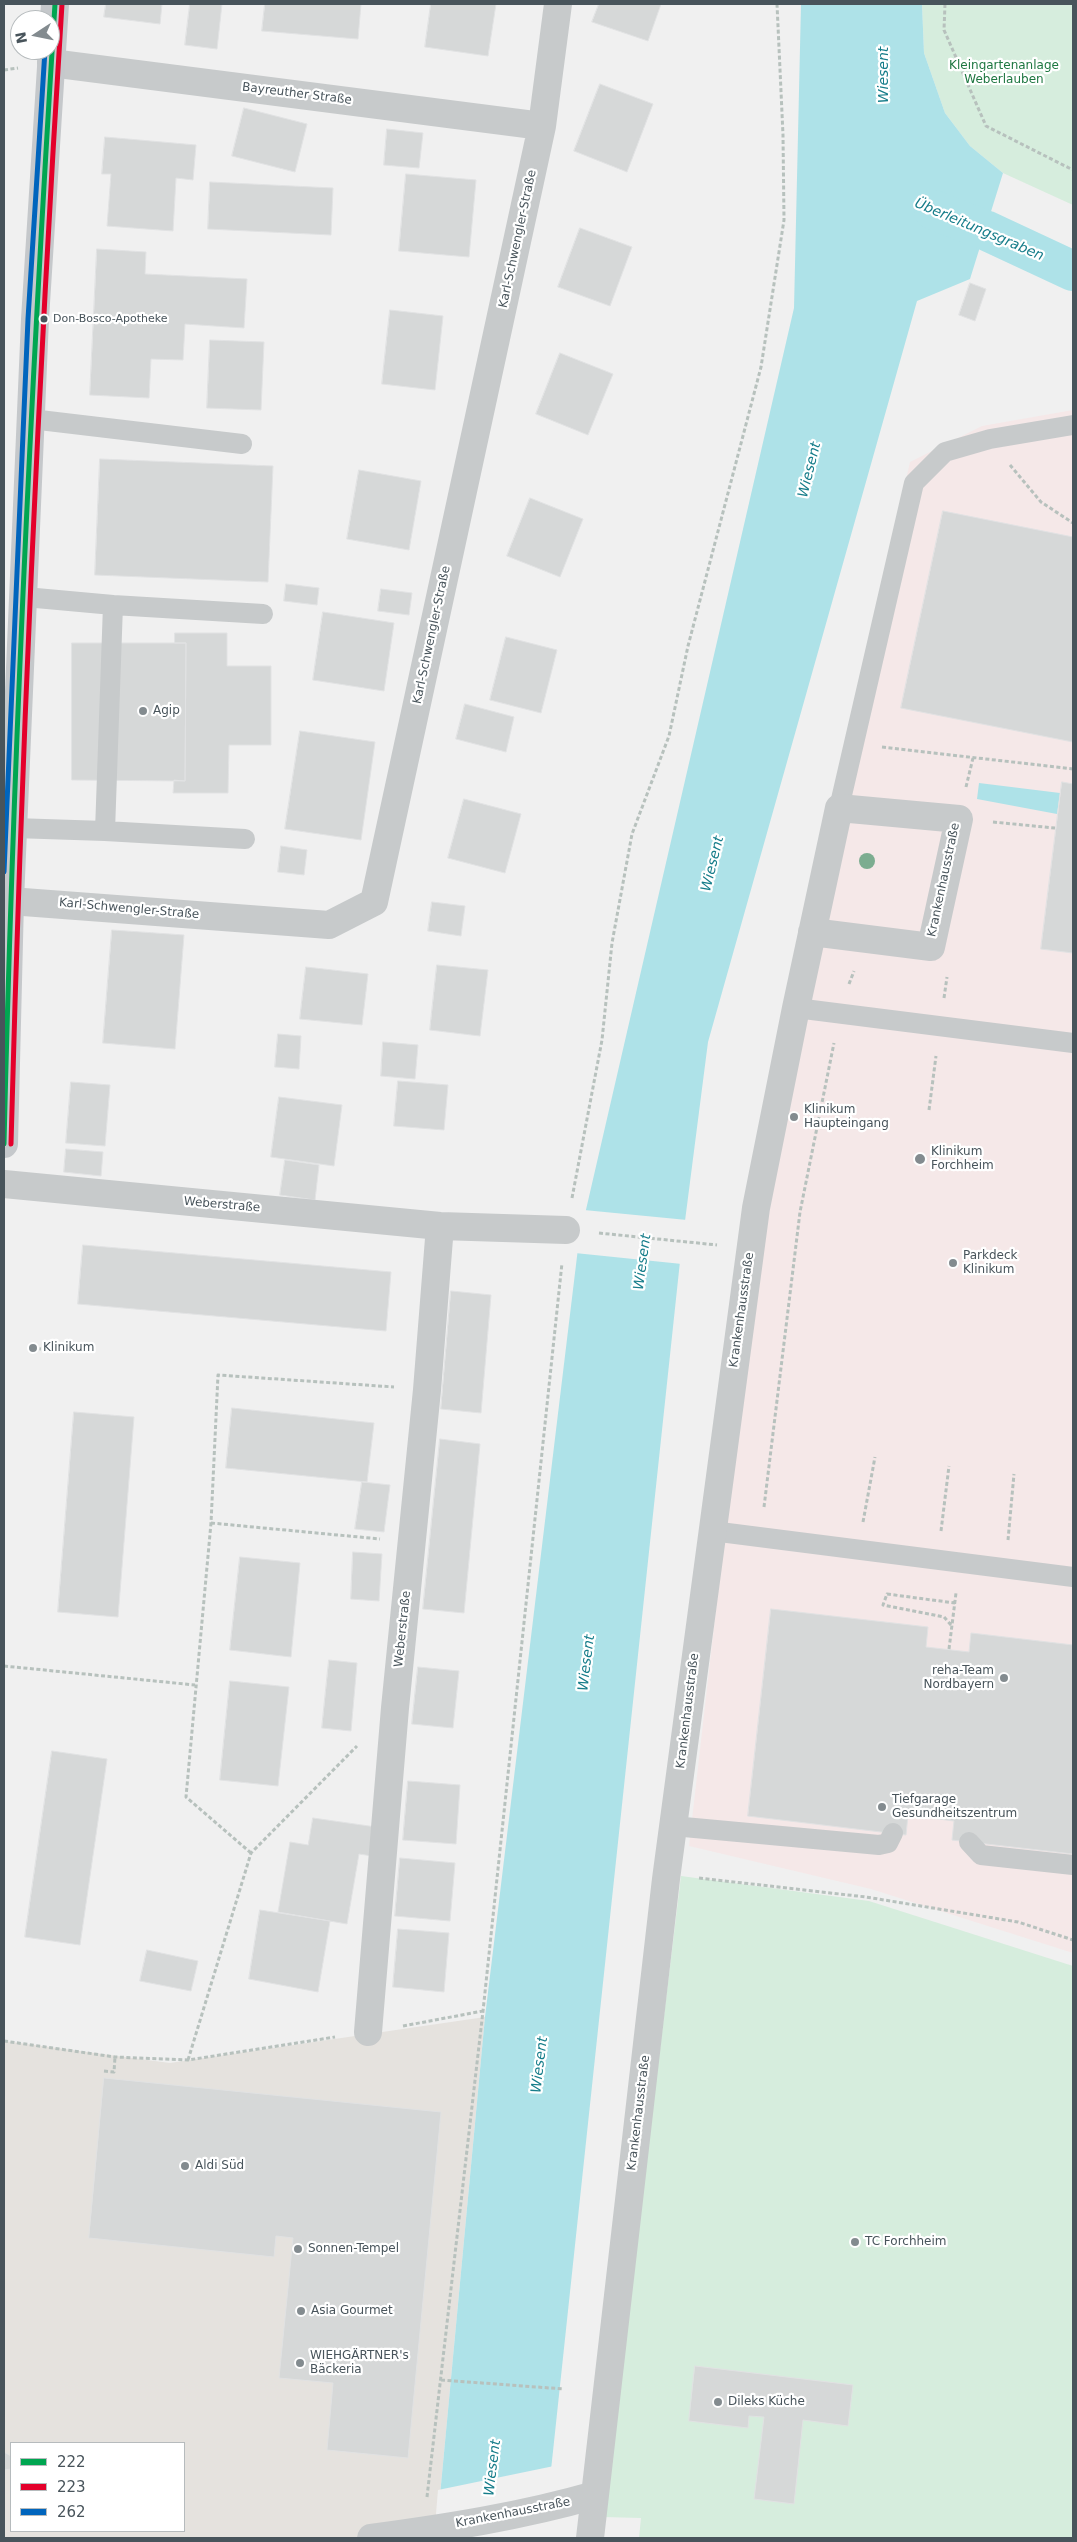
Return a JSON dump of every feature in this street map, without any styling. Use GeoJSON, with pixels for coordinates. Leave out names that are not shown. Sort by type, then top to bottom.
{"type":"FeatureCollection","features":[{"type":"Feature","properties":{"kind":"main road"},"geometry":{"type":"LineString","coordinates":[[4,1144],[7,900],[14,828],[12,718],[25,598],[35,318],[55,4]]}},
{"type":"Feature","properties":{"kind":"street","name":"Karl-Schwengler-Straße"},"geometry":{"type":"LineString","coordinates":[[7,900],[329,926],[374,902],[542,126],[558,4]]}},
{"type":"Feature","properties":{"kind":"street","name":"Bayreuther Straße"},"geometry":{"type":"LineString","coordinates":[[51,63],[542,126]]}},
{"type":"Feature","properties":{"kind":"street","name":"Krankenhausstraße"},"geometry":{"type":"LineString","coordinates":[[590,2538],[666,1879],[756,1208],[812,932],[839,808],[959,819],[931,947],[812,932]]}},
{"type":"Feature","properties":{"kind":"street","name":"Weberstraße"},"geometry":{"type":"LineString","coordinates":[[4,1184],[440,1226],[566,1230]]}},
{"type":"Feature","properties":{"kind":"street","name":"Weberstraße"},"geometry":{"type":"LineString","coordinates":[[368,2032],[395,1708],[427,1390],[440,1226]]}},
{"type":"Feature","properties":{"kind":"street","name":"Krankenhausstraße"},"geometry":{"type":"LineString","coordinates":[[371,2538],[427,2530],[562,2505],[595,2495]]}},
{"type":"Feature","properties":{"kind":"lane"},"geometry":{"type":"LineString","coordinates":[[31,419],[242,444]]}},
{"type":"Feature","properties":{"kind":"lane"},"geometry":{"type":"LineString","coordinates":[[839,808],[914,483],[945,452],[990,439],[1073,425]]}},
{"type":"Feature","properties":{"kind":"lane"},"geometry":{"type":"LineString","coordinates":[[25,598],[263,614]]}},
{"type":"Feature","properties":{"kind":"lane"},"geometry":{"type":"LineString","coordinates":[[105,831],[113,604]]}},
{"type":"Feature","properties":{"kind":"lane"},"geometry":{"type":"LineString","coordinates":[[14,828],[246,839]]}},
{"type":"Feature","properties":{"kind":"lane"},"geometry":{"type":"LineString","coordinates":[[796,1008],[1073,1043]]}},
{"type":"Feature","properties":{"kind":"lane"},"geometry":{"type":"LineString","coordinates":[[712,1532],[938,1558],[1073,1577]]}},
{"type":"Feature","properties":{"kind":"lane"},"geometry":{"type":"LineString","coordinates":[[673,1826],[878,1845],[888,1843],[893,1833]]}},
{"type":"Feature","properties":{"kind":"lane"},"geometry":{"type":"LineString","coordinates":[[969,1842],[981,1855],[1073,1865]]}},
{"type":"Feature","properties":{"kind":"path"},"geometry":{"type":"LineString","coordinates":[[427,2530],[441,2380],[483,2011],[566,1230],[602,1040],[612,943],[632,834],[669,736],[688,646],[761,367],[784,220],[783,136],[777,4]]}},
{"type":"Feature","properties":{"kind":"path"},"geometry":{"type":"LineString","coordinates":[[945,4],[944,30],[986,126],[1073,170]]}},
{"type":"Feature","properties":{"kind":"path"},"geometry":{"type":"LineString","coordinates":[[990,439],[1018,477],[1041,502],[1073,523]]}},
{"type":"Feature","properties":{"kind":"path"},"geometry":{"type":"LineString","coordinates":[[854,743],[1073,769]]}},
{"type":"Feature","properties":{"kind":"path"},"geometry":{"type":"LineString","coordinates":[[761,1537],[800,1212],[840,1013],[864,939]]}},
{"type":"Feature","properties":{"kind":"path"},"geometry":{"type":"LineString","coordinates":[[593,1232],[713,1244]]}},
{"type":"Feature","properties":{"kind":"path"},"geometry":{"type":"LineString","coordinates":[[34,1348],[41,1349]]}},
{"type":"Feature","properties":{"kind":"path"},"geometry":{"type":"LineString","coordinates":[[251,1852],[186,1797],[211,1523],[218,1375],[427,1390]]}},
{"type":"Feature","properties":{"kind":"path"},"geometry":{"type":"LineString","coordinates":[[860,1550],[875,1457]]}},
{"type":"Feature","properties":{"kind":"path"},"geometry":{"type":"LineString","coordinates":[[938,1558],[949,1466]]}},
{"type":"Feature","properties":{"kind":"path"},"geometry":{"type":"LineString","coordinates":[[1004,1568],[1014,1474]]}},
{"type":"Feature","properties":{"kind":"path"},"geometry":{"type":"LineString","coordinates":[[211,1523],[412,1542]]}},
{"type":"Feature","properties":{"kind":"path"},"geometry":{"type":"LineString","coordinates":[[949,1650],[955,1603],[886,1594],[883,1605],[944,1617],[951,1625]]}},
{"type":"Feature","properties":{"kind":"path"},"geometry":{"type":"LineString","coordinates":[[4,1666],[195,1686]]}},
{"type":"Feature","properties":{"kind":"path"},"geometry":{"type":"LineString","coordinates":[[188,2060],[251,1852],[395,1708]]}},
{"type":"Feature","properties":{"kind":"path"},"geometry":{"type":"LineString","coordinates":[[666,1879],[681,1876],[866,1897],[1018,1922],[1073,1940]]}},
{"type":"Feature","properties":{"kind":"path"},"geometry":{"type":"LineString","coordinates":[[4,2041],[115,2057],[188,2060],[368,2032],[483,2011]]}},
{"type":"Feature","properties":{"kind":"path"},"geometry":{"type":"LineString","coordinates":[[104,2071],[114,2072],[115,2057]]}},
{"type":"Feature","properties":{"kind":"path"},"geometry":{"type":"LineString","coordinates":[[441,2380],[564,2389]]}},
{"type":"Feature","properties":{"kind":"shaded area","name":"Klinikum Forchheim"},"geometry":{"type":"Polygon","coordinates":[[[1073,410],[1073,1953],[871,1889],[689,1846],[754,1276],[777,1042],[910,462],[982,426],[1073,410]]]}},
{"type":"Feature","properties":{"kind":"shaded area"},"geometry":{"type":"Polygon","coordinates":[[[485,2017],[436,2538],[4,2538],[4,2041],[170,2063],[485,2017]]]}},
{"type":"Feature","properties":{"kind":"green space","name":"Kleingartenanlage Weberlauben"},"geometry":{"type":"Polygon","coordinates":[[[922,4],[1073,4],[1073,205],[1003,173],[970,146],[945,113],[924,53],[922,4]]]}},
{"type":"Feature","properties":{"kind":"green space","name":"TC Forchheim"},"geometry":{"type":"Polygon","coordinates":[[[681,1876],[869,1901],[1073,1966],[1073,2538],[639,2538],[641,2518],[603,2517],[681,1876]]]}},
{"type":"Feature","properties":{"kind":"water","name":"Wiesent"},"geometry":{"type":"Polygon","coordinates":[[[801,4],[922,4],[924,53],[945,113],[970,146],[1003,173],[970,279],[917,301],[708,1042],[681,1252],[545,2526],[436,2538],[485,2017],[579,1240],[794,308],[801,4]]]}},
{"type":"Feature","properties":{"kind":"water"},"geometry":{"type":"Polygon","coordinates":[[[979,783],[1060,793],[1057,814],[977,799],[979,783]]]}},
{"type":"Feature","properties":{"kind":"pier"},"geometry":{"type":"Polygon","coordinates":[[[584,1210],[687,1220],[682,1264],[575,1253],[584,1210]]]}},
{"type":"Feature","properties":{"kind":"pier"},"geometry":{"type":"Polygon","coordinates":[[[554,2466],[546,2538],[434,2538],[438,2490],[554,2466]]]}},
{"type":"Feature","properties":{"kind":"building"},"geometry":{"type":"Polygon","coordinates":[[[106,4],[162,4],[160,24],[104,17],[106,4]]]}},
{"type":"Feature","properties":{"kind":"building"},"geometry":{"type":"Polygon","coordinates":[[[190,4],[222,4],[217,49],[185,45],[190,4]]]}},
{"type":"Feature","properties":{"kind":"building"},"geometry":{"type":"Polygon","coordinates":[[[265,4],[361,4],[358,39],[262,31],[265,4]]]}},
{"type":"Feature","properties":{"kind":"building"},"geometry":{"type":"Polygon","coordinates":[[[431,4],[496,4],[488,56],[425,47],[431,4]]]}},
{"type":"Feature","properties":{"kind":"building"},"geometry":{"type":"Polygon","coordinates":[[[599,4],[661,4],[648,41],[592,22],[599,4]]]}},
{"type":"Feature","properties":{"kind":"building"},"geometry":{"type":"Polygon","coordinates":[[[600,84],[653,104],[627,172],[574,151],[600,84]]]}},
{"type":"Feature","properties":{"kind":"building"},"geometry":{"type":"Polygon","coordinates":[[[244,108],[307,124],[295,172],[232,156],[244,108]]]}},
{"type":"Feature","properties":{"kind":"building"},"geometry":{"type":"Polygon","coordinates":[[[387,129],[423,133],[419,168],[384,165],[387,129]]]}},
{"type":"Feature","properties":{"kind":"building"},"geometry":{"type":"Polygon","coordinates":[[[105,137],[196,145],[193,180],[176,178],[173,231],[107,226],[111,174],[102,174],[105,137]]]}},
{"type":"Feature","properties":{"kind":"building"},"geometry":{"type":"Polygon","coordinates":[[[406,174],[476,180],[469,257],[399,251],[406,174]]]}},
{"type":"Feature","properties":{"kind":"building"},"geometry":{"type":"Polygon","coordinates":[[[210,182],[333,188],[331,235],[208,229],[210,182]]]}},
{"type":"Feature","properties":{"kind":"building"},"geometry":{"type":"Polygon","coordinates":[[[580,228],[632,247],[610,306],[558,287],[580,228]]]}},
{"type":"Feature","properties":{"kind":"building"},"geometry":{"type":"Polygon","coordinates":[[[97,249],[146,252],[145,274],[247,279],[244,328],[185,324],[183,360],[151,359],[149,398],[90,395],[97,249]]]}},
{"type":"Feature","properties":{"kind":"building"},"geometry":{"type":"Polygon","coordinates":[[[970,283],[986,289],[975,321],[959,315],[970,283]]]}},
{"type":"Feature","properties":{"kind":"building"},"geometry":{"type":"Polygon","coordinates":[[[390,310],[443,316],[435,390],[382,384],[390,310]]]}},
{"type":"Feature","properties":{"kind":"building"},"geometry":{"type":"Polygon","coordinates":[[[210,340],[264,342],[261,410],[207,408],[210,340]]]}},
{"type":"Feature","properties":{"kind":"building"},"geometry":{"type":"Polygon","coordinates":[[[560,353],[613,374],[588,435],[536,414],[560,353]]]}},
{"type":"Feature","properties":{"kind":"building"},"geometry":{"type":"Polygon","coordinates":[[[100,459],[273,466],[268,582],[95,575],[100,459]]]}},
{"type":"Feature","properties":{"kind":"building"},"geometry":{"type":"Polygon","coordinates":[[[359,470],[421,481],[409,550],[347,539],[359,470]]]}},
{"type":"Feature","properties":{"kind":"building"},"geometry":{"type":"Polygon","coordinates":[[[530,498],[583,519],[560,577],[507,556],[530,498]]]}},
{"type":"Feature","properties":{"kind":"building"},"geometry":{"type":"Polygon","coordinates":[[[943,511],[1073,537],[1073,742],[901,708],[943,511]]]}},
{"type":"Feature","properties":{"kind":"building"},"geometry":{"type":"Polygon","coordinates":[[[286,584],[319,588],[317,605],[284,601],[286,584]]]}},
{"type":"Feature","properties":{"kind":"building"},"geometry":{"type":"Polygon","coordinates":[[[381,589],[412,593],[409,615],[378,611],[381,589]]]}},
{"type":"Feature","properties":{"kind":"building"},"geometry":{"type":"Polygon","coordinates":[[[323,612],[394,623],[384,691],[313,680],[323,612]]]}},
{"type":"Feature","properties":{"kind":"building"},"geometry":{"type":"Polygon","coordinates":[[[175,633],[227,633],[227,666],[271,666],[271,745],[229,745],[228,793],[173,793],[174,780],[185,781],[186,643],[175,643],[175,633]]]}},
{"type":"Feature","properties":{"kind":"building"},"geometry":{"type":"Polygon","coordinates":[[[506,637],[557,650],[541,713],[490,700],[506,637]]]}},
{"type":"Feature","properties":{"kind":"building"},"geometry":{"type":"Polygon","coordinates":[[[72,643],[186,643],[185,781],[72,780],[72,643]]]}},
{"type":"Feature","properties":{"kind":"building"},"geometry":{"type":"Polygon","coordinates":[[[465,704],[514,717],[506,752],[456,739],[465,704]]]}},
{"type":"Feature","properties":{"kind":"building"},"geometry":{"type":"Polygon","coordinates":[[[300,731],[375,742],[361,840],[285,829],[300,731]]]}},
{"type":"Feature","properties":{"kind":"building"},"geometry":{"type":"Polygon","coordinates":[[[1062,782],[1073,784],[1073,953],[1041,949],[1062,782]]]}},
{"type":"Feature","properties":{"kind":"building"},"geometry":{"type":"Polygon","coordinates":[[[464,799],[521,814],[505,873],[448,858],[464,799]]]}},
{"type":"Feature","properties":{"kind":"building"},"geometry":{"type":"Polygon","coordinates":[[[281,846],[307,850],[304,875],[278,872],[281,846]]]}},
{"type":"Feature","properties":{"kind":"building"},"geometry":{"type":"Polygon","coordinates":[[[432,902],[465,906],[461,936],[428,931],[432,902]]]}},
{"type":"Feature","properties":{"kind":"building"},"geometry":{"type":"Polygon","coordinates":[[[112,930],[184,935],[175,1049],[103,1043],[112,930]]]}},
{"type":"Feature","properties":{"kind":"building"},"geometry":{"type":"Polygon","coordinates":[[[437,965],[488,970],[480,1036],[430,1030],[437,965]]]}},
{"type":"Feature","properties":{"kind":"building"},"geometry":{"type":"Polygon","coordinates":[[[306,967],[368,974],[362,1025],[300,1019],[306,967]]]}},
{"type":"Feature","properties":{"kind":"building"},"geometry":{"type":"Polygon","coordinates":[[[278,1034],[301,1036],[299,1069],[275,1067],[278,1034]]]}},
{"type":"Feature","properties":{"kind":"building"},"geometry":{"type":"Polygon","coordinates":[[[383,1042],[418,1045],[415,1079],[381,1076],[383,1042]]]}},
{"type":"Feature","properties":{"kind":"building"},"geometry":{"type":"Polygon","coordinates":[[[398,1081],[448,1085],[444,1130],[394,1126],[398,1081]]]}},
{"type":"Feature","properties":{"kind":"building"},"geometry":{"type":"Polygon","coordinates":[[[71,1082],[110,1085],[105,1146],[66,1143],[71,1082]]]}},
{"type":"Feature","properties":{"kind":"building"},"geometry":{"type":"Polygon","coordinates":[[[279,1097],[342,1105],[334,1166],[271,1157],[279,1097]]]}},
{"type":"Feature","properties":{"kind":"building"},"geometry":{"type":"Polygon","coordinates":[[[66,1149],[103,1152],[101,1176],[64,1172],[66,1149]]]}},
{"type":"Feature","properties":{"kind":"building"},"geometry":{"type":"Polygon","coordinates":[[[285,1160],[319,1165],[315,1200],[280,1195],[285,1160]]]}},
{"type":"Feature","properties":{"kind":"building"},"geometry":{"type":"Polygon","coordinates":[[[83,1245],[391,1272],[386,1331],[78,1304],[83,1245]]]}},
{"type":"Feature","properties":{"kind":"building"},"geometry":{"type":"Polygon","coordinates":[[[451,1291],[491,1295],[481,1413],[441,1409],[451,1291]]]}},
{"type":"Feature","properties":{"kind":"building"},"geometry":{"type":"Polygon","coordinates":[[[232,1408],[374,1423],[367,1482],[226,1468],[232,1408]]]}},
{"type":"Feature","properties":{"kind":"building"},"geometry":{"type":"Polygon","coordinates":[[[74,1412],[134,1417],[118,1617],[58,1612],[74,1412]]]}},
{"type":"Feature","properties":{"kind":"building"},"geometry":{"type":"Polygon","coordinates":[[[440,1439],[480,1444],[464,1613],[423,1609],[440,1439]]]}},
{"type":"Feature","properties":{"kind":"building"},"geometry":{"type":"Polygon","coordinates":[[[362,1482],[390,1485],[384,1532],[355,1529],[362,1482]]]}},
{"type":"Feature","properties":{"kind":"building"},"geometry":{"type":"Polygon","coordinates":[[[353,1552],[382,1554],[379,1601],[351,1599],[353,1552]]]}},
{"type":"Feature","properties":{"kind":"building"},"geometry":{"type":"Polygon","coordinates":[[[240,1557],[300,1563],[291,1657],[230,1650],[240,1557]]]}},
{"type":"Feature","properties":{"kind":"building"},"geometry":{"type":"Polygon","coordinates":[[[771,1609],[928,1627],[926,1647],[969,1652],[971,1633],[1073,1645],[1073,1854],[952,1840],[954,1821],[908,1815],[906,1835],[748,1816],[771,1609]]]}},
{"type":"Feature","properties":{"kind":"building"},"geometry":{"type":"Polygon","coordinates":[[[329,1660],[357,1663],[351,1731],[322,1728],[329,1660]]]}},
{"type":"Feature","properties":{"kind":"building"},"geometry":{"type":"Polygon","coordinates":[[[418,1667],[459,1671],[453,1728],[412,1724],[418,1667]]]}},
{"type":"Feature","properties":{"kind":"building"},"geometry":{"type":"Polygon","coordinates":[[[230,1681],[289,1687],[278,1786],[220,1780],[230,1681]]]}},
{"type":"Feature","properties":{"kind":"building"},"geometry":{"type":"Polygon","coordinates":[[[52,1751],[107,1759],[80,1945],[25,1937],[52,1751]]]}},
{"type":"Feature","properties":{"kind":"building"},"geometry":{"type":"Polygon","coordinates":[[[408,1781],[460,1785],[456,1844],[403,1840],[408,1781]]]}},
{"type":"Feature","properties":{"kind":"building"},"geometry":{"type":"Polygon","coordinates":[[[313,1818],[376,1827],[372,1856],[359,1854],[347,1924],[278,1912],[290,1842],[308,1845],[313,1818]]]}},
{"type":"Feature","properties":{"kind":"building"},"geometry":{"type":"Polygon","coordinates":[[[400,1858],[455,1863],[450,1921],[395,1916],[400,1858]]]}},
{"type":"Feature","properties":{"kind":"building"},"geometry":{"type":"Polygon","coordinates":[[[260,1910],[330,1921],[318,1992],[249,1979],[260,1910]]]}},
{"type":"Feature","properties":{"kind":"building"},"geometry":{"type":"Polygon","coordinates":[[[398,1929],[449,1933],[444,1992],[393,1987],[398,1929]]]}},
{"type":"Feature","properties":{"kind":"building"},"geometry":{"type":"Polygon","coordinates":[[[147,1950],[198,1961],[191,1991],[140,1981],[147,1950]]]}},
{"type":"Feature","properties":{"kind":"building"},"geometry":{"type":"Polygon","coordinates":[[[104,2078],[441,2112],[408,2458],[327,2450],[333,2383],[279,2378],[293,2238],[276,2236],[274,2257],[89,2238],[104,2078]]]}},
{"type":"Feature","properties":{"kind":"building"},"geometry":{"type":"Polygon","coordinates":[[[695,2366],[853,2385],[848,2426],[803,2420],[794,2504],[754,2499],[764,2417],[749,2416],[748,2428],[689,2421],[695,2366]]]}},
{"type":"Feature","properties":{"kind":"building"},"geometry":{"type":"Polygon","coordinates":[[[4,2452],[10,2455],[10,2469],[4,2470],[4,2452]]]}},
{"type":"Feature","properties":{"kind":"waterway","name":"Überleitungsgraben"},"geometry":{"type":"LineString","coordinates":[[934,210],[985,230],[1073,271]]}},
{"type":"Feature","properties":{"kind":"transit line","name":"222"},"geometry":{"type":"LineString","coordinates":[[4,1144],[12,859],[24,574],[55,4]]}},
{"type":"Feature","properties":{"kind":"transit line","name":"223"},"geometry":{"type":"LineString","coordinates":[[11,1144],[31,574],[62,4]]}},
{"type":"Feature","properties":{"kind":"transit line","name":"262"},"geometry":{"type":"LineString","coordinates":[[4,872],[28,319],[44,60]]}},
{"type":"Feature","properties":{"kind":"place","name":"Don-Bosco-Apotheke"},"geometry":{"type":"Point","coordinates":[44,319]}},
{"type":"Feature","properties":{"kind":"place","name":"Agip"},"geometry":{"type":"Point","coordinates":[143,711]}},
{"type":"Feature","properties":{"kind":"place","name":"Klinikum Haupteingang"},"geometry":{"type":"Point","coordinates":[794,1117]}},
{"type":"Feature","properties":{"kind":"place","name":"Klinikum Forchheim"},"geometry":{"type":"Point","coordinates":[920,1159]}},
{"type":"Feature","properties":{"kind":"place","name":"Parkdeck Klinikum"},"geometry":{"type":"Point","coordinates":[953,1263]}},
{"type":"Feature","properties":{"kind":"place","name":"Klinikum"},"geometry":{"type":"Point","coordinates":[33,1348]}},
{"type":"Feature","properties":{"kind":"place","name":"reha-Team Nordbayern"},"geometry":{"type":"Point","coordinates":[1004,1678]}},
{"type":"Feature","properties":{"kind":"place","name":"Tiefgarage Gesundheitszentrum"},"geometry":{"type":"Point","coordinates":[882,1807]}},
{"type":"Feature","properties":{"kind":"place","name":"Aldi Süd"},"geometry":{"type":"Point","coordinates":[185,2166]}},
{"type":"Feature","properties":{"kind":"place","name":"TC Forchheim"},"geometry":{"type":"Point","coordinates":[855,2242]}},
{"type":"Feature","properties":{"kind":"place","name":"Sonnen-Tempel"},"geometry":{"type":"Point","coordinates":[298,2249]}},
{"type":"Feature","properties":{"kind":"place","name":"Asia Gourmet"},"geometry":{"type":"Point","coordinates":[301,2311]}},
{"type":"Feature","properties":{"kind":"place","name":"WIEHGÄRTNER's Bäckeria"},"geometry":{"type":"Point","coordinates":[300,2363]}},
{"type":"Feature","properties":{"kind":"place","name":"Dileks Küche"},"geometry":{"type":"Point","coordinates":[718,2402]}}]}
